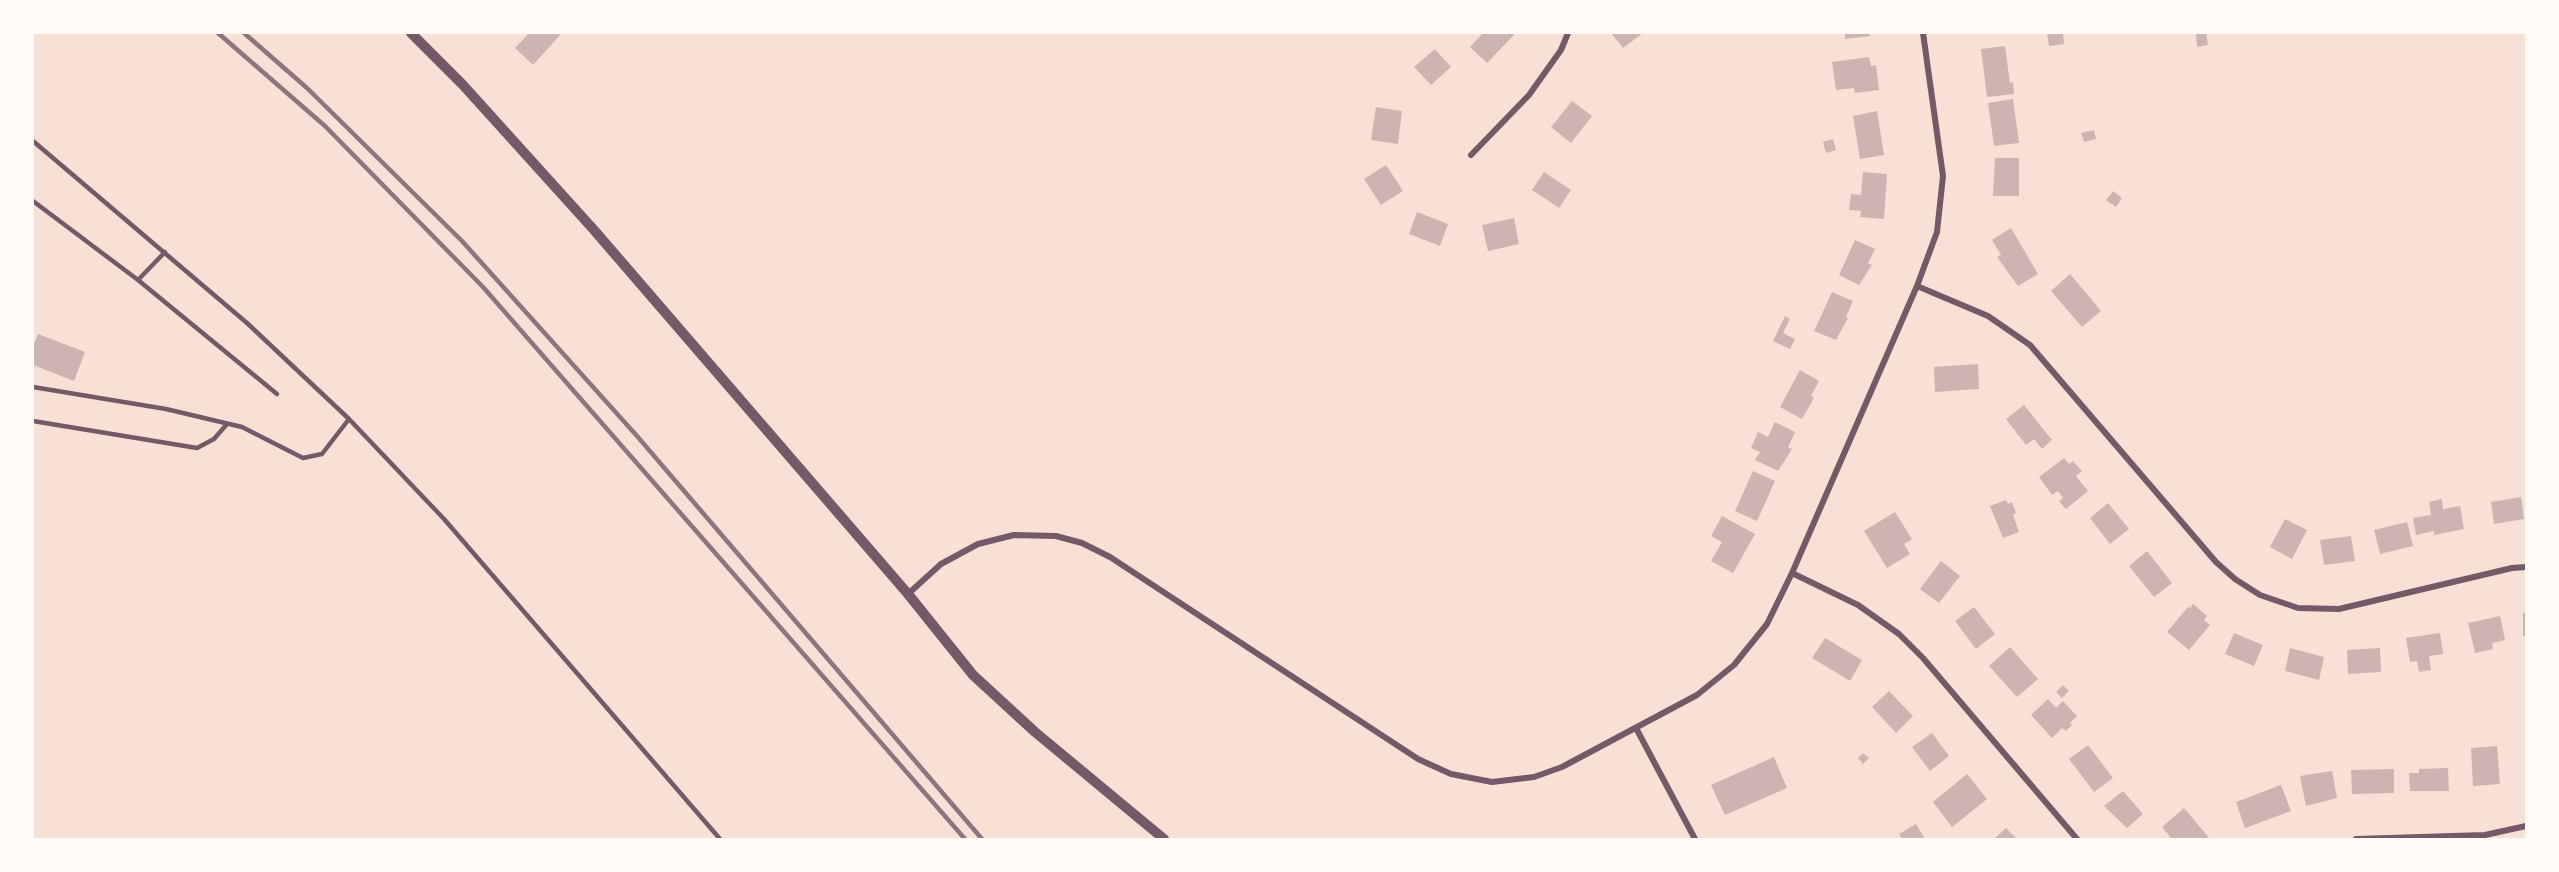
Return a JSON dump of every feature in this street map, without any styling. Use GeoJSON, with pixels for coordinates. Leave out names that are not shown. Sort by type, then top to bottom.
{"type":"FeatureCollection","features":[{"type":"Feature","properties":{"kind":"street"},"geometry":{"type":"LineString","coordinates":[[411,33],[463,85],[551,181],[908,594],[973,675],[1035,732],[1164,839]]}},
{"type":"Feature","properties":{"kind":"street"},"geometry":{"type":"LineString","coordinates":[[1471,155],[1529,95],[1561,50],[1568,33]]}},
{"type":"Feature","properties":{"kind":"street"},"geometry":{"type":"LineString","coordinates":[[908,594],[941,564],[978,544],[1014,535],[1056,536],[1082,543],[1110,557],[1418,759],[1451,774],[1492,782],[1534,777],[1562,767],[1697,695],[1734,665],[1767,624],[1792,573],[1917,286],[1937,232],[1943,176],[1923,33]]}},
{"type":"Feature","properties":{"kind":"street"},"geometry":{"type":"LineString","coordinates":[[1917,286],[1988,316],[2030,345],[2216,562],[2235,579],[2260,595],[2298,608],[2339,609],[2512,568],[2526,567]]}},
{"type":"Feature","properties":{"kind":"street"},"geometry":{"type":"LineString","coordinates":[[1792,573],[1858,605],[1899,634],[1923,658],[2077,839]]}},
{"type":"Feature","properties":{"kind":"street"},"geometry":{"type":"LineString","coordinates":[[1636,728],[1695,839]]}},
{"type":"Feature","properties":{"kind":"street"},"geometry":{"type":"LineString","coordinates":[[2356,839],[2485,835],[2526,826]]}},
{"type":"Feature","properties":{"kind":"lane"},"geometry":{"type":"LineString","coordinates":[[33,141],[247,323],[349,418],[444,519],[720,839]]}},
{"type":"Feature","properties":{"kind":"lane"},"geometry":{"type":"LineString","coordinates":[[33,201],[138,280],[277,394]]}},
{"type":"Feature","properties":{"kind":"lane"},"geometry":{"type":"LineString","coordinates":[[138,280],[165,252]]}},
{"type":"Feature","properties":{"kind":"lane"},"geometry":{"type":"LineString","coordinates":[[33,387],[166,409],[242,427],[303,458],[322,454],[349,418]]}},
{"type":"Feature","properties":{"kind":"lane"},"geometry":{"type":"LineString","coordinates":[[33,421],[197,448],[214,440],[227,424]]}},
{"type":"Feature","properties":{"kind":"building"},"geometry":{"type":"Polygon","coordinates":[[[529,33],[562,33],[533,65],[515,48],[529,33]]]}},
{"type":"Feature","properties":{"kind":"building"},"geometry":{"type":"Polygon","coordinates":[[[1483,33],[1512,33],[1514,35],[1487,63],[1470,47],[1483,33]]]}},
{"type":"Feature","properties":{"kind":"building"},"geometry":{"type":"Polygon","coordinates":[[[1611,33],[1643,33],[1623,48],[1611,33]]]}},
{"type":"Feature","properties":{"kind":"building"},"geometry":{"type":"Polygon","coordinates":[[[1845,33],[1869,33],[1870,36],[1845,39],[1845,33]]]}},
{"type":"Feature","properties":{"kind":"building"},"geometry":{"type":"Polygon","coordinates":[[[2047,33],[2063,33],[2064,44],[2049,46],[2047,33]]]}},
{"type":"Feature","properties":{"kind":"building"},"geometry":{"type":"Polygon","coordinates":[[[2206,33],[2208,45],[2197,47],[2196,34],[2206,33]]]}},
{"type":"Feature","properties":{"kind":"building"},"geometry":{"type":"Polygon","coordinates":[[[2005,46],[2010,83],[2013,82],[2014,94],[1987,97],[1981,49],[2005,46]]]}},
{"type":"Feature","properties":{"kind":"building"},"geometry":{"type":"Polygon","coordinates":[[[1435,49],[1451,67],[1431,85],[1414,67],[1435,49]]]}},
{"type":"Feature","properties":{"kind":"building"},"geometry":{"type":"Polygon","coordinates":[[[1869,57],[1871,66],[1876,65],[1879,90],[1855,93],[1854,88],[1836,90],[1832,62],[1869,57]]]}},
{"type":"Feature","properties":{"kind":"building"},"geometry":{"type":"Polygon","coordinates":[[[2013,99],[2019,143],[1994,146],[1988,103],[2013,99]]]}},
{"type":"Feature","properties":{"kind":"building"},"geometry":{"type":"Polygon","coordinates":[[[1572,101],[1592,116],[1571,143],[1551,127],[1572,101]]]}},
{"type":"Feature","properties":{"kind":"building"},"geometry":{"type":"Polygon","coordinates":[[[1376,107],[1402,111],[1398,144],[1371,140],[1376,107]]]}},
{"type":"Feature","properties":{"kind":"building"},"geometry":{"type":"Polygon","coordinates":[[[1877,111],[1884,155],[1860,159],[1853,116],[1877,111]]]}},
{"type":"Feature","properties":{"kind":"building"},"geometry":{"type":"Polygon","coordinates":[[[2094,130],[2096,139],[2084,142],[2081,133],[2094,130]]]}},
{"type":"Feature","properties":{"kind":"building"},"geometry":{"type":"Polygon","coordinates":[[[1833,139],[1836,150],[1826,153],[1823,142],[1833,139]]]}},
{"type":"Feature","properties":{"kind":"building"},"geometry":{"type":"Polygon","coordinates":[[[1995,158],[2019,158],[2019,196],[1993,196],[1995,158]]]}},
{"type":"Feature","properties":{"kind":"building"},"geometry":{"type":"Polygon","coordinates":[[[1386,165],[1403,191],[1381,205],[1364,179],[1386,165]]]}},
{"type":"Feature","properties":{"kind":"building"},"geometry":{"type":"Polygon","coordinates":[[[1544,172],[1571,190],[1559,208],[1532,190],[1544,172]]]}},
{"type":"Feature","properties":{"kind":"building"},"geometry":{"type":"Polygon","coordinates":[[[1863,172],[1887,174],[1884,219],[1860,217],[1861,211],[1849,210],[1851,194],[1861,195],[1863,172]]]}},
{"type":"Feature","properties":{"kind":"building"},"geometry":{"type":"Polygon","coordinates":[[[2113,191],[2122,198],[2116,207],[2106,200],[2113,191]]]}},
{"type":"Feature","properties":{"kind":"building"},"geometry":{"type":"Polygon","coordinates":[[[1417,212],[1448,224],[1440,246],[1409,234],[1417,212]]]}},
{"type":"Feature","properties":{"kind":"building"},"geometry":{"type":"Polygon","coordinates":[[[1514,218],[1519,244],[1488,251],[1482,225],[1514,218]]]}},
{"type":"Feature","properties":{"kind":"building"},"geometry":{"type":"Polygon","coordinates":[[[2011,228],[2038,274],[2018,286],[1997,257],[2001,255],[1992,240],[2011,228]]]}},
{"type":"Feature","properties":{"kind":"building"},"geometry":{"type":"Polygon","coordinates":[[[1855,240],[1875,249],[1868,263],[1872,265],[1859,285],[1839,275],[1855,240]]]}},
{"type":"Feature","properties":{"kind":"building"},"geometry":{"type":"Polygon","coordinates":[[[2070,274],[2101,311],[2082,327],[2051,291],[2070,274]]]}},
{"type":"Feature","properties":{"kind":"building"},"geometry":{"type":"Polygon","coordinates":[[[1832,292],[1853,301],[1846,317],[1848,318],[1836,340],[1814,331],[1832,292]]]}},
{"type":"Feature","properties":{"kind":"building"},"geometry":{"type":"Polygon","coordinates":[[[1785,316],[1790,319],[1783,333],[1795,339],[1790,349],[1773,341],[1785,316]]]}},
{"type":"Feature","properties":{"kind":"building"},"geometry":{"type":"Polygon","coordinates":[[[38,334],[85,352],[74,381],[33,365],[33,346],[38,334]]]}},
{"type":"Feature","properties":{"kind":"building"},"geometry":{"type":"Polygon","coordinates":[[[1978,364],[1979,389],[1935,392],[1934,367],[1978,364]]]}},
{"type":"Feature","properties":{"kind":"building"},"geometry":{"type":"Polygon","coordinates":[[[1800,370],[1819,381],[1811,396],[1814,398],[1802,419],[1780,407],[1800,370]]]}},
{"type":"Feature","properties":{"kind":"building"},"geometry":{"type":"Polygon","coordinates":[[[2024,405],[2052,440],[2042,449],[2034,439],[2026,445],[2006,419],[2024,405]]]}},
{"type":"Feature","properties":{"kind":"building"},"geometry":{"type":"Polygon","coordinates":[[[1775,422],[1795,432],[1788,447],[1792,449],[1778,471],[1755,460],[1760,452],[1751,448],[1758,432],[1768,437],[1775,422]]]}},
{"type":"Feature","properties":{"kind":"building"},"geometry":{"type":"Polygon","coordinates":[[[2064,458],[2069,464],[2073,461],[2082,471],[2076,476],[2088,491],[2066,509],[2059,501],[2063,498],[2058,491],[2052,495],[2039,477],[2064,458]]]}},
{"type":"Feature","properties":{"kind":"building"},"geometry":{"type":"Polygon","coordinates":[[[1753,471],[1775,481],[1757,521],[1735,511],[1753,471]]]}},
{"type":"Feature","properties":{"kind":"building"},"geometry":{"type":"Polygon","coordinates":[[[2521,497],[2524,519],[2494,524],[2491,502],[2521,497]]]}},
{"type":"Feature","properties":{"kind":"building"},"geometry":{"type":"Polygon","coordinates":[[[2442,499],[2443,509],[2460,506],[2464,529],[2434,535],[2434,531],[2416,535],[2413,518],[2431,515],[2429,502],[2442,499]]]}},
{"type":"Feature","properties":{"kind":"building"},"geometry":{"type":"Polygon","coordinates":[[[2006,500],[2008,504],[2012,502],[2016,513],[2013,515],[2019,532],[2003,538],[1990,506],[2006,500]]]}},
{"type":"Feature","properties":{"kind":"building"},"geometry":{"type":"Polygon","coordinates":[[[2108,503],[2129,529],[2110,544],[2090,518],[2108,503]]]}},
{"type":"Feature","properties":{"kind":"building"},"geometry":{"type":"Polygon","coordinates":[[[1895,512],[1912,539],[1904,544],[1910,554],[1887,568],[1864,531],[1895,512]]]}},
{"type":"Feature","properties":{"kind":"building"},"geometry":{"type":"Polygon","coordinates":[[[1722,516],[1755,534],[1733,573],[1711,561],[1722,542],[1711,536],[1722,516]]]}},
{"type":"Feature","properties":{"kind":"building"},"geometry":{"type":"Polygon","coordinates":[[[2285,519],[2307,530],[2292,559],[2270,547],[2285,519]]]}},
{"type":"Feature","properties":{"kind":"building"},"geometry":{"type":"Polygon","coordinates":[[[2407,522],[2413,546],[2380,554],[2374,530],[2407,522]]]}},
{"type":"Feature","properties":{"kind":"building"},"geometry":{"type":"Polygon","coordinates":[[[2351,536],[2355,561],[2324,565],[2320,540],[2351,536]]]}},
{"type":"Feature","properties":{"kind":"building"},"geometry":{"type":"Polygon","coordinates":[[[2147,551],[2172,583],[2154,597],[2129,566],[2147,551]]]}},
{"type":"Feature","properties":{"kind":"building"},"geometry":{"type":"Polygon","coordinates":[[[1941,561],[1960,576],[1939,603],[1920,589],[1941,561]]]}},
{"type":"Feature","properties":{"kind":"building"},"geometry":{"type":"Polygon","coordinates":[[[2193,604],[2207,616],[2204,620],[2210,625],[2189,650],[2167,632],[2193,604]]]}},
{"type":"Feature","properties":{"kind":"building"},"geometry":{"type":"Polygon","coordinates":[[[1974,607],[1995,634],[1976,649],[1955,621],[1974,607]]]}},
{"type":"Feature","properties":{"kind":"building"},"geometry":{"type":"Polygon","coordinates":[[[2523,613],[2526,613],[2526,636],[2523,636],[2523,613]]]}},
{"type":"Feature","properties":{"kind":"building"},"geometry":{"type":"Polygon","coordinates":[[[2500,616],[2505,640],[2492,643],[2493,649],[2475,653],[2468,623],[2500,616]]]}},
{"type":"Feature","properties":{"kind":"building"},"geometry":{"type":"Polygon","coordinates":[[[2234,633],[2263,645],[2254,666],[2225,654],[2234,633]]]}},
{"type":"Feature","properties":{"kind":"building"},"geometry":{"type":"Polygon","coordinates":[[[2440,633],[2443,654],[2429,656],[2431,670],[2419,672],[2417,661],[2410,662],[2406,638],[2440,633]]]}},
{"type":"Feature","properties":{"kind":"building"},"geometry":{"type":"Polygon","coordinates":[[[1825,638],[1862,660],[1850,681],[1812,658],[1825,638]]]}},
{"type":"Feature","properties":{"kind":"building"},"geometry":{"type":"Polygon","coordinates":[[[2010,647],[2038,679],[2017,697],[1989,666],[2010,647]]]}},
{"type":"Feature","properties":{"kind":"building"},"geometry":{"type":"Polygon","coordinates":[[[2290,648],[2324,657],[2319,680],[2285,671],[2290,648]]]}},
{"type":"Feature","properties":{"kind":"building"},"geometry":{"type":"Polygon","coordinates":[[[2380,648],[2381,672],[2348,674],[2347,650],[2380,648]]]}},
{"type":"Feature","properties":{"kind":"building"},"geometry":{"type":"Polygon","coordinates":[[[2063,685],[2069,691],[2062,698],[2056,692],[2063,685]]]}},
{"type":"Feature","properties":{"kind":"building"},"geometry":{"type":"Polygon","coordinates":[[[1889,691],[1913,716],[1896,733],[1872,707],[1889,691]]]}},
{"type":"Feature","properties":{"kind":"building"},"geometry":{"type":"Polygon","coordinates":[[[2048,699],[2056,708],[2063,701],[2077,716],[2066,731],[2062,728],[2052,738],[2031,715],[2048,699]]]}},
{"type":"Feature","properties":{"kind":"building"},"geometry":{"type":"Polygon","coordinates":[[[1932,733],[1949,756],[1930,771],[1912,747],[1932,733]]]}},
{"type":"Feature","properties":{"kind":"building"},"geometry":{"type":"Polygon","coordinates":[[[2088,745],[2113,778],[2094,792],[2069,759],[2088,745]]]}},
{"type":"Feature","properties":{"kind":"building"},"geometry":{"type":"Polygon","coordinates":[[[2497,746],[2500,784],[2473,786],[2471,748],[2497,746]]]}},
{"type":"Feature","properties":{"kind":"building"},"geometry":{"type":"Polygon","coordinates":[[[1863,753],[1869,758],[1863,764],[1858,758],[1863,753]]]}},
{"type":"Feature","properties":{"kind":"building"},"geometry":{"type":"Polygon","coordinates":[[[1774,757],[1787,788],[1725,815],[1711,785],[1774,757]]]}},
{"type":"Feature","properties":{"kind":"building"},"geometry":{"type":"Polygon","coordinates":[[[2448,768],[2449,791],[2410,791],[2409,773],[2419,773],[2419,769],[2448,768]]]}},
{"type":"Feature","properties":{"kind":"building"},"geometry":{"type":"Polygon","coordinates":[[[2394,769],[2394,793],[2352,794],[2351,770],[2394,769]]]}},
{"type":"Feature","properties":{"kind":"building"},"geometry":{"type":"Polygon","coordinates":[[[2332,771],[2337,798],[2306,806],[2300,776],[2332,771]]]}},
{"type":"Feature","properties":{"kind":"building"},"geometry":{"type":"Polygon","coordinates":[[[1967,774],[1987,799],[1952,827],[1933,802],[1967,774]]]}},
{"type":"Feature","properties":{"kind":"building"},"geometry":{"type":"Polygon","coordinates":[[[2281,785],[2291,811],[2245,828],[2236,802],[2281,785]]]}},
{"type":"Feature","properties":{"kind":"building"},"geometry":{"type":"Polygon","coordinates":[[[2123,791],[2143,814],[2127,828],[2104,806],[2123,791]]]}},
{"type":"Feature","properties":{"kind":"building"},"geometry":{"type":"Polygon","coordinates":[[[2184,808],[2210,839],[2172,839],[2162,827],[2184,808]]]}},
{"type":"Feature","properties":{"kind":"building"},"geometry":{"type":"Polygon","coordinates":[[[1916,824],[1925,839],[1902,839],[1899,834],[1916,824]]]}},
{"type":"Feature","properties":{"kind":"building"},"geometry":{"type":"Polygon","coordinates":[[[2006,828],[2017,839],[1994,839],[2006,828]]]}},
{"type":"Feature","properties":{"kind":"railway"},"geometry":{"type":"LineString","coordinates":[[218,33],[325,126],[483,287],[965,839]]}},
{"type":"Feature","properties":{"kind":"railway"},"geometry":{"type":"LineString","coordinates":[[244,33],[307,88],[462,241],[637,436],[982,839]]}}]}
